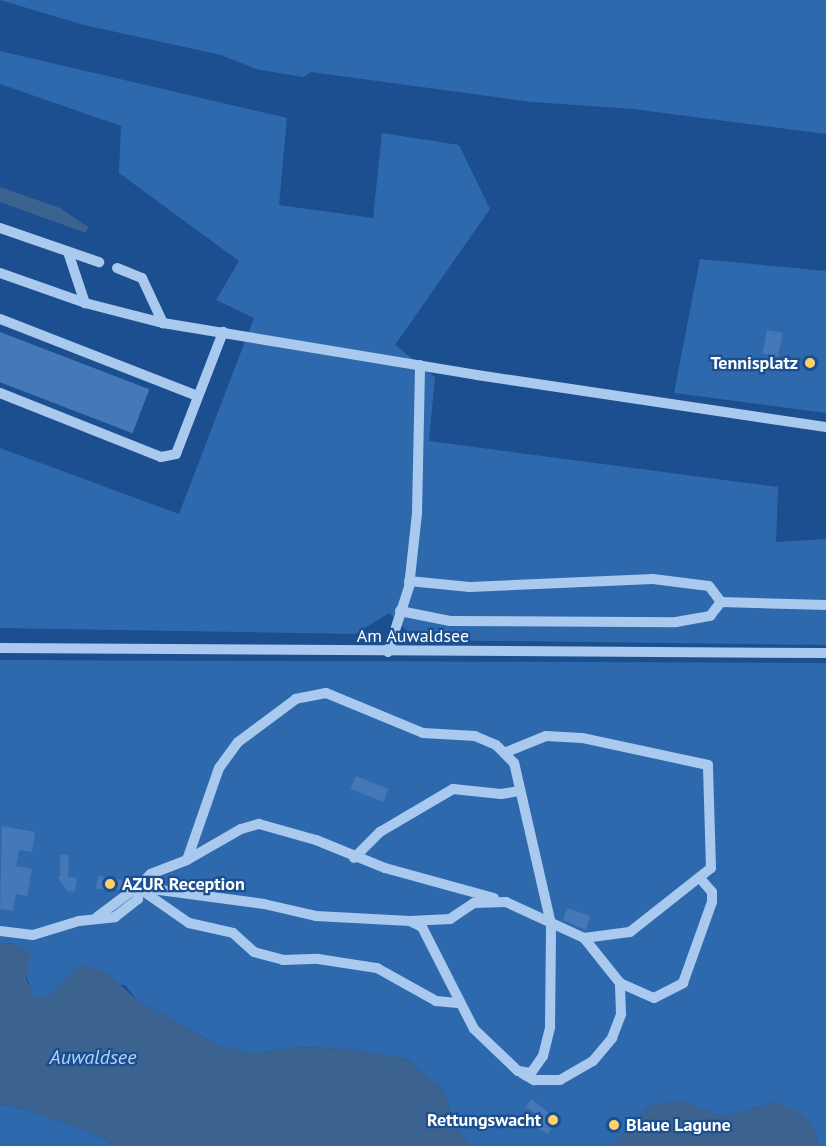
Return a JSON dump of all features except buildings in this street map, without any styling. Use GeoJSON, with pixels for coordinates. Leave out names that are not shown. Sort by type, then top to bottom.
{"type":"FeatureCollection","features":[{"type":"Feature","properties":{"kind":"street"},"geometry":{"type":"LineString","coordinates":[[0,228],[99,262]]}},
{"type":"Feature","properties":{"kind":"street"},"geometry":{"type":"LineString","coordinates":[[68,252],[85,303]]}},
{"type":"Feature","properties":{"kind":"street"},"geometry":{"type":"LineString","coordinates":[[117,268],[142,278],[163,323]]}},
{"type":"Feature","properties":{"kind":"street"},"geometry":{"type":"LineString","coordinates":[[0,273],[85,303],[163,323],[826,427]]}},
{"type":"Feature","properties":{"kind":"street"},"geometry":{"type":"LineString","coordinates":[[0,319],[198,396]]}},
{"type":"Feature","properties":{"kind":"street"},"geometry":{"type":"LineString","coordinates":[[0,393],[161,457],[176,454],[223,332]]}},
{"type":"Feature","properties":{"kind":"street"},"geometry":{"type":"LineString","coordinates":[[387,652],[410,581],[417,513],[420,365]]}},
{"type":"Feature","properties":{"kind":"street"},"geometry":{"type":"LineString","coordinates":[[410,581],[470,587],[653,579],[709,586],[721,602]]}},
{"type":"Feature","properties":{"kind":"street"},"geometry":{"type":"LineString","coordinates":[[721,602],[826,605]]}},
{"type":"Feature","properties":{"kind":"street"},"geometry":{"type":"LineString","coordinates":[[400,611],[450,621],[676,622],[710,616],[721,602]]}},
{"type":"Feature","properties":{"kind":"street","name":"Am Auwaldsee"},"geometry":{"type":"LineString","coordinates":[[0,648],[826,653]]}},
{"type":"Feature","properties":{"kind":"street"},"geometry":{"type":"LineString","coordinates":[[187,860],[219,768],[238,742],[296,699],[326,693],[423,733],[475,736],[496,745],[514,764],[551,924],[550,1027],[543,1056],[531,1073],[518,1071]]}},
{"type":"Feature","properties":{"kind":"street"},"geometry":{"type":"LineString","coordinates":[[504,753],[546,736],[582,738],[708,765],[711,868],[630,933],[584,938]]}},
{"type":"Feature","properties":{"kind":"street"},"geometry":{"type":"LineString","coordinates":[[354,858],[380,832],[453,789],[501,794],[519,791]]}},
{"type":"Feature","properties":{"kind":"street"},"geometry":{"type":"LineString","coordinates":[[135,888],[151,874],[187,860],[241,829],[258,824],[316,840],[354,858],[506,902],[584,938],[620,983],[654,998],[683,983],[712,902],[712,892],[700,878]]}},
{"type":"Feature","properties":{"kind":"street"},"geometry":{"type":"LineString","coordinates":[[0,931],[33,935],[97,917],[115,917],[138,899],[135,888]]}},
{"type":"Feature","properties":{"kind":"street"},"geometry":{"type":"LineString","coordinates":[[135,888],[264,904],[316,916],[410,921],[450,919],[474,903],[506,902]]}},
{"type":"Feature","properties":{"kind":"street"},"geometry":{"type":"LineString","coordinates":[[135,888],[189,923],[233,933],[254,952],[283,960],[318,959],[377,968],[436,1000],[458,1003]]}},
{"type":"Feature","properties":{"kind":"street"},"geometry":{"type":"LineString","coordinates":[[410,921],[422,927],[458,1003],[474,1029],[518,1071],[534,1080],[560,1080],[593,1061],[612,1038],[621,1014],[620,983]]}},
{"type":"Feature","properties":{"kind":"shaded area"},"geometry":{"type":"Polygon","coordinates":[[[0,0],[826,0],[826,134],[633,109],[532,102],[311,72],[303,77],[256,69],[221,55],[84,25],[0,0]]]}},
{"type":"Feature","properties":{"kind":"shaded area"},"geometry":{"type":"Polygon","coordinates":[[[0,51],[287,118],[279,205],[373,218],[382,133],[459,145],[490,209],[395,345],[435,377],[429,441],[778,487],[776,542],[826,539],[826,645],[416,640],[389,613],[355,634],[0,628],[0,448],[179,514],[254,318],[216,300],[239,261],[119,173],[121,126],[0,84],[0,51]]]}},
{"type":"Feature","properties":{"kind":"shaded area"},"geometry":{"type":"Polygon","coordinates":[[[700,259],[826,271],[826,413],[674,393],[700,259]]]}},
{"type":"Feature","properties":{"kind":"shaded area"},"geometry":{"type":"Polygon","coordinates":[[[0,660],[826,663],[826,1146],[819,1146],[813,1124],[776,1102],[722,1117],[679,1100],[648,1107],[612,1146],[471,1146],[455,1126],[444,1091],[407,1059],[348,1049],[297,1047],[254,1054],[220,1046],[138,1001],[125,985],[64,981],[47,998],[33,996],[16,944],[0,943],[0,660]]]}},
{"type":"Feature","properties":{"kind":"shaded area"},"geometry":{"type":"Polygon","coordinates":[[[0,1104],[32,1111],[102,1137],[115,1146],[0,1146],[0,1104]]]}},
{"type":"Feature","properties":{"kind":"water"},"geometry":{"type":"Polygon","coordinates":[[[0,187],[60,208],[88,227],[86,233],[0,202],[0,187]]]}},
{"type":"Feature","properties":{"kind":"water","name":"Auwaldsee"},"geometry":{"type":"Polygon","coordinates":[[[0,943],[16,944],[31,954],[26,979],[34,996],[47,998],[81,964],[106,972],[138,1001],[220,1046],[254,1054],[297,1047],[348,1049],[407,1059],[444,1091],[455,1126],[471,1146],[115,1146],[102,1137],[32,1111],[0,1104],[0,943]]]}},
{"type":"Feature","properties":{"kind":"water"},"geometry":{"type":"Polygon","coordinates":[[[679,1100],[722,1117],[776,1102],[799,1112],[813,1124],[819,1146],[612,1146],[648,1107],[679,1100]]]}},
{"type":"Feature","properties":{"kind":"place","name":"Tennisplatz"},"geometry":{"type":"Point","coordinates":[810,363]}},
{"type":"Feature","properties":{"kind":"place","name":"AZUR Reception"},"geometry":{"type":"Point","coordinates":[110,884]}},
{"type":"Feature","properties":{"kind":"place","name":"Rettungswacht"},"geometry":{"type":"Point","coordinates":[553,1120]}},
{"type":"Feature","properties":{"kind":"place","name":"Blaue Lagune"},"geometry":{"type":"Point","coordinates":[614,1125]}}]}
